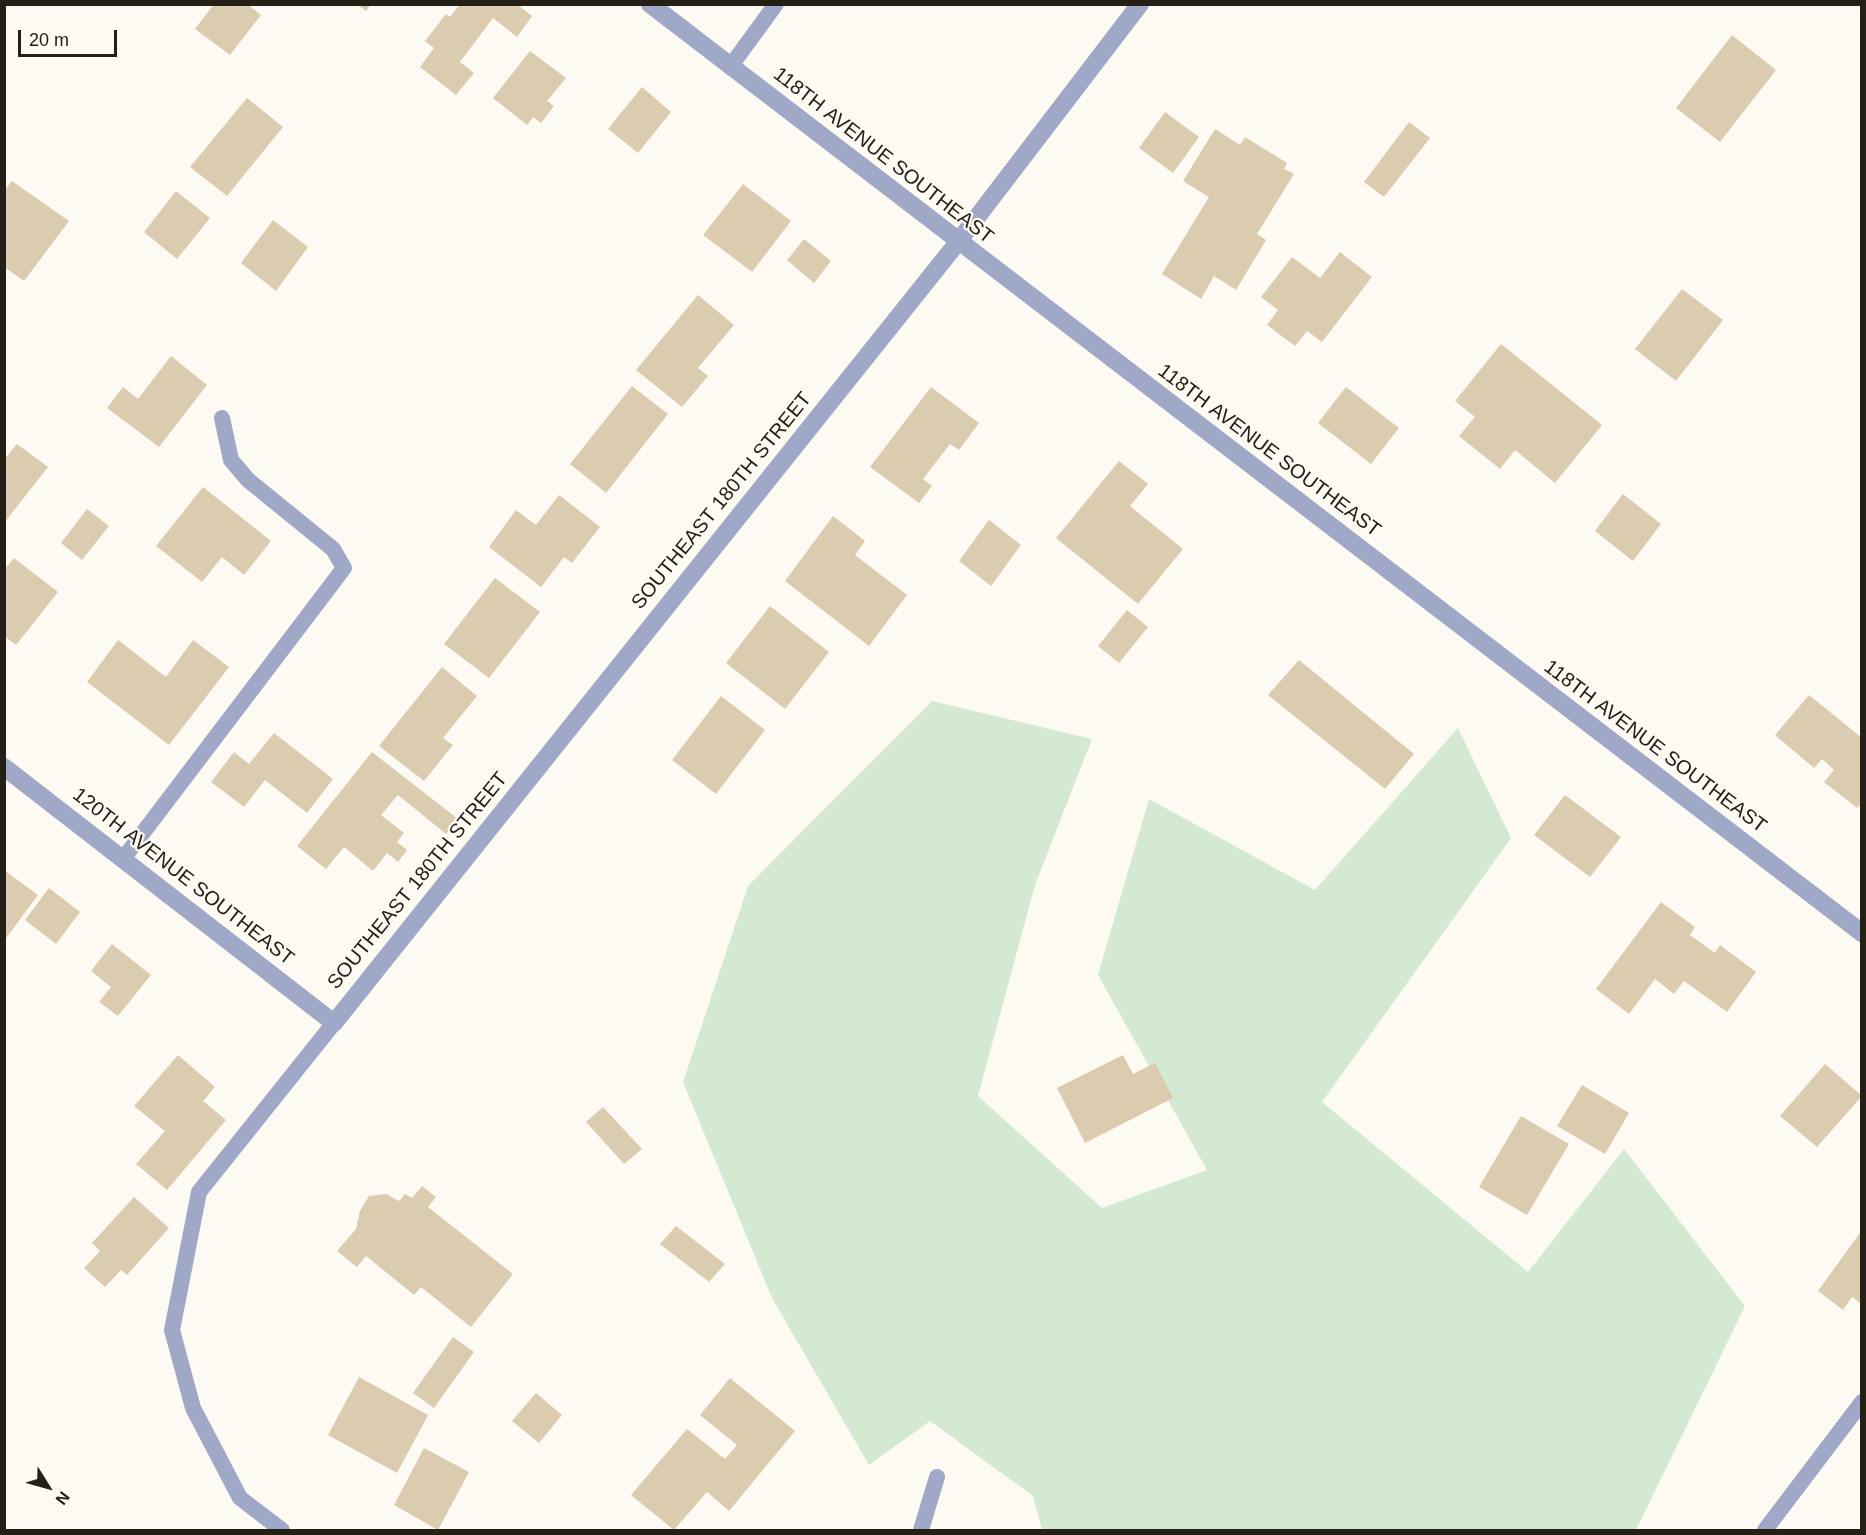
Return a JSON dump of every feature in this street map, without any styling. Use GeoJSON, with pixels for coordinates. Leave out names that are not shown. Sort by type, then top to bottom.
{"type":"FeatureCollection","features":[{"type":"Feature","properties":{"kind":"street","name":"118TH AVENUE SOUTHEAST"},"geometry":{"type":"LineString","coordinates":[[650,4],[1862,933]]}},
{"type":"Feature","properties":{"kind":"street","name":"SOUTHEAST 180TH STREET"},"geometry":{"type":"LineString","coordinates":[[334,1023],[958,242],[1140,4]]}},
{"type":"Feature","properties":{"kind":"street","name":"120TH AVENUE SOUTHEAST"},"geometry":{"type":"LineString","coordinates":[[4,767],[334,1023]]}},
{"type":"Feature","properties":{"kind":"lane"},"geometry":{"type":"LineString","coordinates":[[730,67],[777,4]]}},
{"type":"Feature","properties":{"kind":"lane"},"geometry":{"type":"LineString","coordinates":[[123,860],[344,568],[333,549],[248,480],[231,460],[222,418]]}},
{"type":"Feature","properties":{"kind":"lane"},"geometry":{"type":"LineString","coordinates":[[282,1530],[240,1498],[193,1408],[172,1330],[198,1192],[334,1023]]}},
{"type":"Feature","properties":{"kind":"lane"},"geometry":{"type":"LineString","coordinates":[[1765,1530],[1862,1402]]}},
{"type":"Feature","properties":{"kind":"lane"},"geometry":{"type":"LineString","coordinates":[[921,1530],[937,1476]]}},
{"type":"Feature","properties":{"kind":"green space"},"geometry":{"type":"Polygon","coordinates":[[[932,701],[1092,739],[1035,885],[978,1096],[1102,1208],[1207,1170],[1098,975],[1149,799],[1315,890],[1458,728],[1511,838],[1322,1102],[1528,1272],[1624,1149],[1745,1306],[1636,1530],[1042,1530],[1033,1496],[930,1421],[869,1465],[772,1298],[683,1082],[748,886],[932,701]]]}},
{"type":"Feature","properties":{"kind":"building"},"geometry":{"type":"Polygon","coordinates":[[[214,4],[247,4],[261,15],[230,55],[195,29],[214,4]]]}},
{"type":"Feature","properties":{"kind":"building"},"geometry":{"type":"Polygon","coordinates":[[[357,4],[371,4],[366,11],[357,4]]]}},
{"type":"Feature","properties":{"kind":"building"},"geometry":{"type":"Polygon","coordinates":[[[460,4],[517,4],[532,16],[517,37],[493,18],[460,62],[474,73],[456,95],[420,67],[434,48],[425,41],[446,14],[450,17],[460,4]]]}},
{"type":"Feature","properties":{"kind":"building"},"geometry":{"type":"Polygon","coordinates":[[[1732,35],[1776,70],[1720,142],[1676,108],[1732,35]]]}},
{"type":"Feature","properties":{"kind":"building"},"geometry":{"type":"Polygon","coordinates":[[[530,51],[566,78],[547,101],[554,106],[541,123],[533,117],[527,125],[493,98],[530,51]]]}},
{"type":"Feature","properties":{"kind":"building"},"geometry":{"type":"Polygon","coordinates":[[[642,87],[671,112],[638,153],[608,129],[642,87]]]}},
{"type":"Feature","properties":{"kind":"building"},"geometry":{"type":"Polygon","coordinates":[[[247,98],[283,127],[227,196],[190,167],[247,98]]]}},
{"type":"Feature","properties":{"kind":"building"},"geometry":{"type":"Polygon","coordinates":[[[1165,112],[1199,137],[1173,173],[1139,148],[1165,112]]]}},
{"type":"Feature","properties":{"kind":"building"},"geometry":{"type":"Polygon","coordinates":[[[1409,122],[1430,138],[1384,197],[1364,182],[1409,122]]]}},
{"type":"Feature","properties":{"kind":"building"},"geometry":{"type":"Polygon","coordinates":[[[1215,129],[1240,145],[1245,137],[1287,163],[1284,169],[1294,174],[1257,234],[1266,240],[1236,290],[1214,276],[1201,299],[1162,274],[1209,197],[1183,181],[1215,129]]]}},
{"type":"Feature","properties":{"kind":"building"},"geometry":{"type":"Polygon","coordinates":[[[12,181],[69,221],[24,281],[4,267],[4,191],[12,181]]]}},
{"type":"Feature","properties":{"kind":"building"},"geometry":{"type":"Polygon","coordinates":[[[743,184],[791,221],[752,272],[703,235],[743,184]]]}},
{"type":"Feature","properties":{"kind":"building"},"geometry":{"type":"Polygon","coordinates":[[[176,191],[210,218],[177,259],[144,232],[176,191]]]}},
{"type":"Feature","properties":{"kind":"building"},"geometry":{"type":"Polygon","coordinates":[[[273,220],[308,247],[276,291],[241,263],[273,220]]]}},
{"type":"Feature","properties":{"kind":"building"},"geometry":{"type":"Polygon","coordinates":[[[804,239],[831,261],[814,283],[787,260],[804,239]]]}},
{"type":"Feature","properties":{"kind":"building"},"geometry":{"type":"Polygon","coordinates":[[[1340,252],[1372,277],[1322,342],[1307,331],[1295,346],[1267,325],[1278,310],[1261,297],[1292,257],[1320,278],[1340,252]]]}},
{"type":"Feature","properties":{"kind":"building"},"geometry":{"type":"Polygon","coordinates":[[[1682,289],[1723,320],[1676,381],[1635,349],[1682,289]]]}},
{"type":"Feature","properties":{"kind":"building"},"geometry":{"type":"Polygon","coordinates":[[[698,295],[734,325],[698,368],[708,376],[682,407],[636,370],[698,295]]]}},
{"type":"Feature","properties":{"kind":"building"},"geometry":{"type":"Polygon","coordinates":[[[1501,344],[1602,425],[1555,483],[1515,450],[1500,469],[1459,436],[1475,417],[1455,401],[1501,344]]]}},
{"type":"Feature","properties":{"kind":"building"},"geometry":{"type":"Polygon","coordinates":[[[171,356],[207,385],[159,447],[107,408],[123,387],[138,399],[171,356]]]}},
{"type":"Feature","properties":{"kind":"building"},"geometry":{"type":"Polygon","coordinates":[[[632,386],[668,414],[606,493],[570,464],[632,386]]]}},
{"type":"Feature","properties":{"kind":"building"},"geometry":{"type":"Polygon","coordinates":[[[931,387],[979,423],[959,450],[950,444],[923,479],[932,486],[919,503],[870,467],[931,387]]]}},
{"type":"Feature","properties":{"kind":"building"},"geometry":{"type":"Polygon","coordinates":[[[1346,387],[1399,428],[1371,464],[1318,423],[1346,387]]]}},
{"type":"Feature","properties":{"kind":"building"},"geometry":{"type":"Polygon","coordinates":[[[17,444],[48,467],[4,523],[4,460],[17,444]]]}},
{"type":"Feature","properties":{"kind":"building"},"geometry":{"type":"Polygon","coordinates":[[[1119,461],[1148,484],[1130,506],[1183,549],[1138,604],[1056,538],[1119,461]]]}},
{"type":"Feature","properties":{"kind":"building"},"geometry":{"type":"Polygon","coordinates":[[[203,487],[271,541],[244,575],[222,557],[202,582],[156,546],[203,487]]]}},
{"type":"Feature","properties":{"kind":"building"},"geometry":{"type":"Polygon","coordinates":[[[1623,494],[1661,524],[1633,561],[1595,531],[1623,494]]]}},
{"type":"Feature","properties":{"kind":"building"},"geometry":{"type":"Polygon","coordinates":[[[559,495],[600,527],[572,563],[564,557],[541,587],[489,547],[516,510],[536,525],[559,495]]]}},
{"type":"Feature","properties":{"kind":"building"},"geometry":{"type":"Polygon","coordinates":[[[87,509],[109,526],[82,560],[61,543],[87,509]]]}},
{"type":"Feature","properties":{"kind":"building"},"geometry":{"type":"Polygon","coordinates":[[[833,516],[865,541],[855,555],[907,595],[869,646],[785,581],[833,516]]]}},
{"type":"Feature","properties":{"kind":"building"},"geometry":{"type":"Polygon","coordinates":[[[989,520],[1021,545],[991,586],[959,561],[989,520]]]}},
{"type":"Feature","properties":{"kind":"building"},"geometry":{"type":"Polygon","coordinates":[[[14,558],[58,592],[16,645],[4,636],[4,570],[14,558]]]}},
{"type":"Feature","properties":{"kind":"building"},"geometry":{"type":"Polygon","coordinates":[[[495,578],[540,612],[489,678],[444,644],[495,578]]]}},
{"type":"Feature","properties":{"kind":"building"},"geometry":{"type":"Polygon","coordinates":[[[770,606],[829,652],[785,709],[726,663],[770,606]]]}},
{"type":"Feature","properties":{"kind":"building"},"geometry":{"type":"Polygon","coordinates":[[[1127,610],[1148,627],[1119,663],[1098,646],[1127,610]]]}},
{"type":"Feature","properties":{"kind":"building"},"geometry":{"type":"Polygon","coordinates":[[[118,640],[166,677],[193,640],[229,667],[169,745],[87,682],[118,640]]]}},
{"type":"Feature","properties":{"kind":"building"},"geometry":{"type":"Polygon","coordinates":[[[1299,660],[1414,754],[1385,789],[1268,695],[1299,660]]]}},
{"type":"Feature","properties":{"kind":"building"},"geometry":{"type":"Polygon","coordinates":[[[442,667],[477,696],[443,738],[453,745],[424,781],[379,746],[442,667]]]}},
{"type":"Feature","properties":{"kind":"building"},"geometry":{"type":"Polygon","coordinates":[[[1809,695],[1862,738],[1862,803],[1857,808],[1824,782],[1834,770],[1822,759],[1814,768],[1775,735],[1809,695]]]}},
{"type":"Feature","properties":{"kind":"building"},"geometry":{"type":"Polygon","coordinates":[[[721,696],[765,730],[716,794],[672,760],[721,696]]]}},
{"type":"Feature","properties":{"kind":"building"},"geometry":{"type":"Polygon","coordinates":[[[274,733],[333,779],[307,813],[265,780],[244,807],[211,782],[234,752],[249,764],[274,733]]]}},
{"type":"Feature","properties":{"kind":"building"},"geometry":{"type":"Polygon","coordinates":[[[372,752],[458,819],[446,834],[398,795],[381,815],[404,833],[397,842],[407,850],[398,862],[387,853],[373,871],[344,847],[326,869],[297,846],[372,752]]]}},
{"type":"Feature","properties":{"kind":"building"},"geometry":{"type":"Polygon","coordinates":[[[1565,795],[1621,837],[1590,877],[1534,835],[1565,795]]]}},
{"type":"Feature","properties":{"kind":"building"},"geometry":{"type":"Polygon","coordinates":[[[4,870],[38,895],[4,941],[4,870]]]}},
{"type":"Feature","properties":{"kind":"building"},"geometry":{"type":"Polygon","coordinates":[[[49,888],[80,912],[56,944],[25,920],[49,888]]]}},
{"type":"Feature","properties":{"kind":"building"},"geometry":{"type":"Polygon","coordinates":[[[1661,902],[1695,927],[1690,935],[1715,953],[1720,945],[1756,972],[1727,1012],[1684,981],[1674,994],[1655,979],[1629,1014],[1596,989],[1661,902]]]}},
{"type":"Feature","properties":{"kind":"building"},"geometry":{"type":"Polygon","coordinates":[[[112,944],[151,975],[118,1016],[99,1002],[111,987],[91,971],[112,944]]]}},
{"type":"Feature","properties":{"kind":"building"},"geometry":{"type":"Polygon","coordinates":[[[178,1055],[215,1087],[203,1101],[226,1120],[167,1190],[136,1164],[165,1131],[134,1106],[178,1055]]]}},
{"type":"Feature","properties":{"kind":"building"},"geometry":{"type":"Polygon","coordinates":[[[1123,1055],[1133,1074],[1155,1063],[1173,1098],[1085,1143],[1057,1088],[1123,1055]]]}},
{"type":"Feature","properties":{"kind":"building"},"geometry":{"type":"Polygon","coordinates":[[[1825,1064],[1862,1096],[1817,1147],[1780,1116],[1825,1064]]]}},
{"type":"Feature","properties":{"kind":"building"},"geometry":{"type":"Polygon","coordinates":[[[1582,1085],[1629,1113],[1605,1154],[1557,1126],[1582,1085]]]}},
{"type":"Feature","properties":{"kind":"building"},"geometry":{"type":"Polygon","coordinates":[[[603,1107],[642,1149],[624,1164],[586,1122],[603,1107]]]}},
{"type":"Feature","properties":{"kind":"building"},"geometry":{"type":"Polygon","coordinates":[[[1521,1116],[1569,1144],[1527,1215],[1479,1187],[1521,1116]]]}},
{"type":"Feature","properties":{"kind":"building"},"geometry":{"type":"Polygon","coordinates":[[[422,1186],[436,1197],[428,1207],[513,1274],[471,1327],[421,1287],[414,1295],[366,1256],[357,1267],[337,1251],[356,1229],[360,1211],[369,1196],[386,1194],[399,1201],[405,1194],[412,1198],[422,1186]]]}},
{"type":"Feature","properties":{"kind":"building"},"geometry":{"type":"Polygon","coordinates":[[[134,1197],[169,1228],[127,1275],[121,1270],[105,1287],[84,1268],[100,1251],[92,1243],[134,1197]]]}},
{"type":"Feature","properties":{"kind":"building"},"geometry":{"type":"Polygon","coordinates":[[[676,1226],[725,1264],[709,1282],[660,1244],[676,1226]]]}},
{"type":"Feature","properties":{"kind":"building"},"geometry":{"type":"Polygon","coordinates":[[[1862,1230],[1862,1304],[1852,1297],[1843,1310],[1818,1291],[1862,1230]]]}},
{"type":"Feature","properties":{"kind":"building"},"geometry":{"type":"Polygon","coordinates":[[[453,1337],[474,1352],[434,1408],[413,1393],[453,1337]]]}},
{"type":"Feature","properties":{"kind":"building"},"geometry":{"type":"Polygon","coordinates":[[[359,1377],[428,1415],[397,1473],[328,1435],[359,1377]]]}},
{"type":"Feature","properties":{"kind":"building"},"geometry":{"type":"Polygon","coordinates":[[[730,1378],[795,1431],[729,1511],[707,1492],[674,1530],[631,1495],[687,1429],[725,1459],[737,1445],[700,1415],[730,1378]]]}},
{"type":"Feature","properties":{"kind":"building"},"geometry":{"type":"Polygon","coordinates":[[[536,1393],[562,1415],[539,1443],[512,1421],[536,1393]]]}},
{"type":"Feature","properties":{"kind":"building"},"geometry":{"type":"Polygon","coordinates":[[[424,1448],[469,1472],[438,1530],[394,1505],[424,1448]]]}}]}
